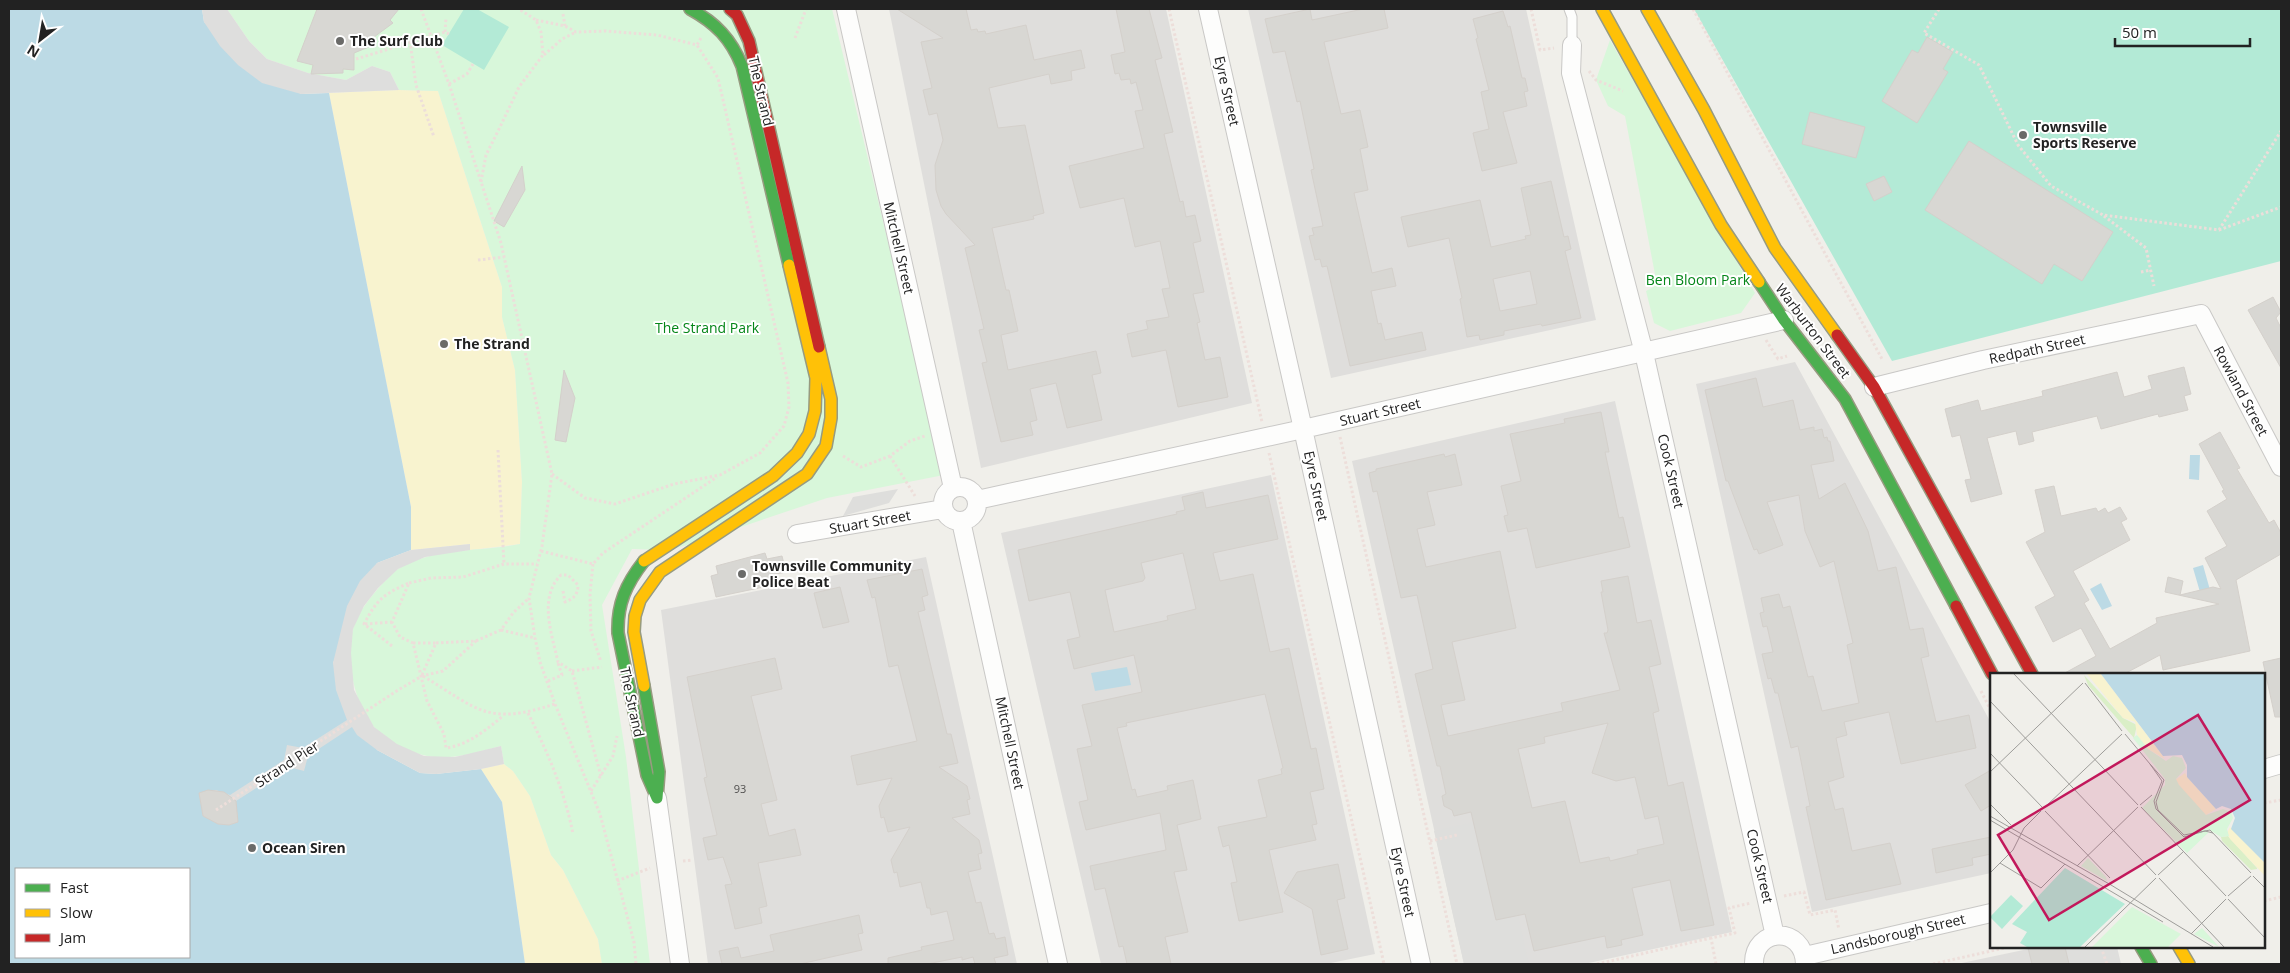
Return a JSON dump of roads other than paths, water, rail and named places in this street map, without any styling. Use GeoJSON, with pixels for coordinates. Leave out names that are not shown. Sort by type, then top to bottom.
{"type":"FeatureCollection","features":[{"type":"Feature","properties":{"kind":"street","name":"The Strand"},"geometry":{"type":"LineString","coordinates":[[680,964],[656,798],[647,776],[618,633],[616,615],[618,602],[625,587],[647,558],[773,476],[790,461],[808,438],[816,415],[816,378],[742,66],[736,48],[726,33],[713,22],[690,9]]}},
{"type":"Feature","properties":{"kind":"street","name":"The Strand"},"geometry":{"type":"LineString","coordinates":[[656,798],[659,772],[634,632],[635,616],[640,600],[660,572],[807,474],[826,446],[832,418],[830,399],[750,41],[737,15],[730,9]]}},
{"type":"Feature","properties":{"kind":"street","name":"Mitchell Street"},"geometry":{"type":"LineString","coordinates":[[846,9],[953,488]]}},
{"type":"Feature","properties":{"kind":"street","name":"Eyre Street"},"geometry":{"type":"LineString","coordinates":[[1208,9],[1304,429],[1421,964]]}},
{"type":"Feature","properties":{"kind":"street","name":"Warburton Street"},"geometry":{"type":"LineString","coordinates":[[1602,9],[1721,225],[1784,320],[1845,398],[1991,673]]}},
{"type":"Feature","properties":{"kind":"street","name":"Warburton Street"},"geometry":{"type":"LineString","coordinates":[[1647,9],[1704,110],[1775,248],[1874,387],[2031,673]]}},
{"type":"Feature","properties":{"kind":"street","name":"Cook Street"},"geometry":{"type":"LineString","coordinates":[[1572,45],[1571,73],[1644,353],[1775,936]]}},
{"type":"Feature","properties":{"kind":"street","name":"Redpath Street"},"geometry":{"type":"LineString","coordinates":[[1874,387],[2200,314]]}},
{"type":"Feature","properties":{"kind":"street","name":"Rowland Street"},"geometry":{"type":"LineString","coordinates":[[2200,314],[2281,467]]}},
{"type":"Feature","properties":{"kind":"street","name":"Stuart Street"},"geometry":{"type":"LineString","coordinates":[[977,500],[1304,429],[1784,320]]}},
{"type":"Feature","properties":{"kind":"street"},"geometry":{"type":"LineString","coordinates":[[953,488],[968,488],[977,500],[975,512],[972,516],[961,521],[950,518],[943,509],[943,499],[953,488]]}},
{"type":"Feature","properties":{"kind":"street","name":"Stuart Street"},"geometry":{"type":"LineString","coordinates":[[797,534],[943,509]]}},
{"type":"Feature","properties":{"kind":"street","name":"Mitchell Street"},"geometry":{"type":"LineString","coordinates":[[961,521],[1058,964]]}},
{"type":"Feature","properties":{"kind":"street"},"geometry":{"type":"LineString","coordinates":[[2265,769],[2281,764]]}},
{"type":"Feature","properties":{"kind":"street","name":"Landsborough Street"},"geometry":{"type":"LineString","coordinates":[[1805,960],[1990,913]]}},
{"type":"Feature","properties":{"kind":"street"},"geometry":{"type":"LineString","coordinates":[[1754,964],[1756,950],[1761,943],[1775,936],[1783,936],[1797,942],[1805,960]]}},
{"type":"Feature","properties":{"kind":"street"},"geometry":{"type":"LineString","coordinates":[[2142,948],[2151,964]]}},
{"type":"Feature","properties":{"kind":"street"},"geometry":{"type":"LineString","coordinates":[[2180,948],[2189,964]]}},
{"type":"Feature","properties":{"kind":"lane","name":"Cook Street"},"geometry":{"type":"LineString","coordinates":[[1569,9],[1572,16],[1572,45]]}},
{"type":"Feature","properties":{"kind":"water"},"geometry":{"type":"Polygon","coordinates":[[[9,9],[202,9],[204,22],[301,94],[329,93],[411,507],[411,550],[377,563],[333,663],[377,750],[420,773],[436,774],[481,769],[502,802],[525,964],[9,964],[9,9]]]}},
{"type":"Feature","properties":{"kind":"water"},"geometry":{"type":"Polygon","coordinates":[[[2190,455],[2200,455],[2199,480],[2189,479],[2190,455]]]}},
{"type":"Feature","properties":{"kind":"water"},"geometry":{"type":"Polygon","coordinates":[[[2203,565],[2210,590],[2200,592],[2193,568],[2203,565]]]}},
{"type":"Feature","properties":{"kind":"water"},"geometry":{"type":"Polygon","coordinates":[[[2101,583],[2112,606],[2102,610],[2090,589],[2101,583]]]}},
{"type":"Feature","properties":{"kind":"water"},"geometry":{"type":"Polygon","coordinates":[[[1127,667],[1131,685],[1095,691],[1091,673],[1127,667]]]}},
{"type":"Feature","properties":{"kind":"place","name":"The Surf Club"},"geometry":{"type":"Point","coordinates":[340,41]}},
{"type":"Feature","properties":{"kind":"place","name":"Townsville Sports Reserve"},"geometry":{"type":"Point","coordinates":[2023,135]}},
{"type":"Feature","properties":{"kind":"place","name":"The Strand"},"geometry":{"type":"Point","coordinates":[444,344]}},
{"type":"Feature","properties":{"kind":"place","name":"Townsville Community Police Beat"},"geometry":{"type":"Point","coordinates":[742,574]}},
{"type":"Feature","properties":{"kind":"place","name":"Ocean Siren"},"geometry":{"type":"Point","coordinates":[252,848]}},
{"type":"Feature","properties":{"kind":"park label","name":"Ben Bloom Park"},"geometry":{"type":"Point","coordinates":[1698,280]}},
{"type":"Feature","properties":{"kind":"park label","name":"The Strand Park"},"geometry":{"type":"Point","coordinates":[707,328]}}]}
